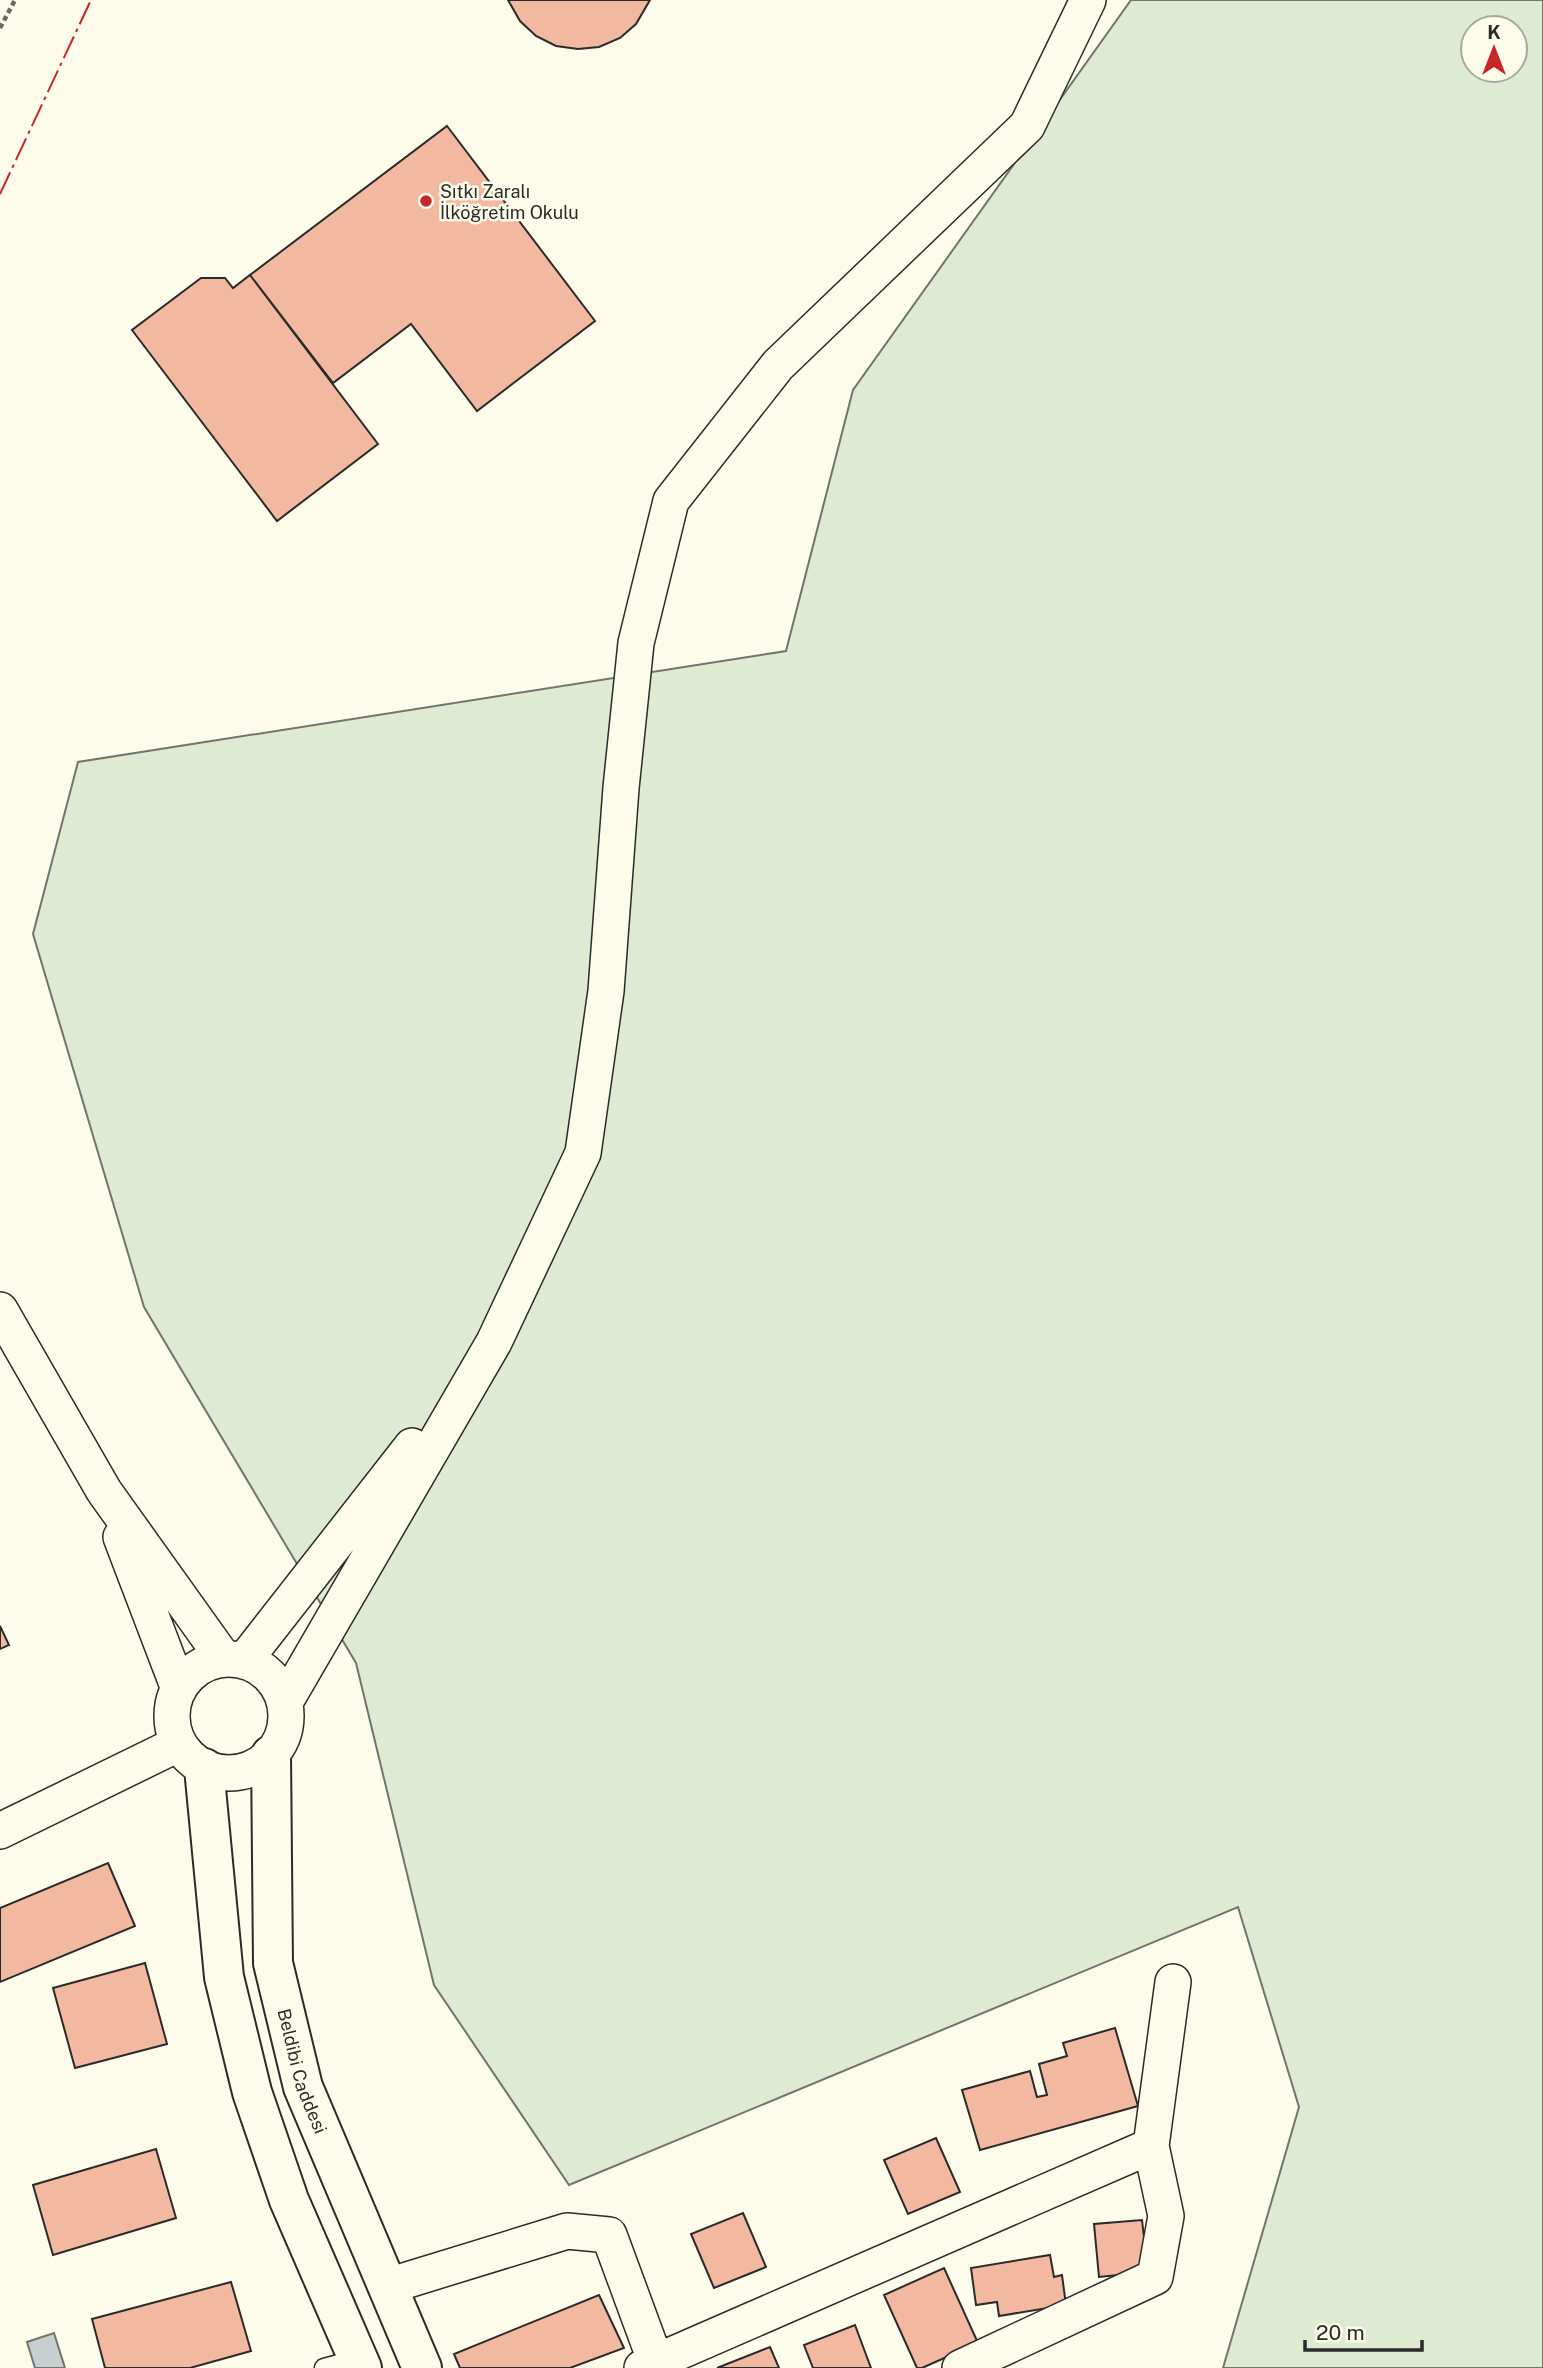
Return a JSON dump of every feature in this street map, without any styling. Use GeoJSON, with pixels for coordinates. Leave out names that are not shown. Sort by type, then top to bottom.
{"type":"FeatureCollection","features":[{"type":"Feature","properties":{"kind":"street"},"geometry":{"type":"LineString","coordinates":[[285,1702],[494,1342],[583,1153],[606,991],[621,788],[636,643],[671,501],[778,365],[1027,126],[1088,0]]}},
{"type":"Feature","properties":{"kind":"street"},"geometry":{"type":"LineString","coordinates":[[0,1310],[104,1491],[234,1660]]}},
{"type":"Feature","properties":{"kind":"street"},"geometry":{"type":"LineString","coordinates":[[234,1660],[494,1342]]}},
{"type":"Feature","properties":{"kind":"street"},"geometry":{"type":"LineString","coordinates":[[104,1491],[178,1689]]}},
{"type":"Feature","properties":{"kind":"street"},"geometry":{"type":"LineString","coordinates":[[0,1830],[191,1756],[222,1773],[240,1773],[257,1767],[271,1755],[281,1741],[286,1721],[285,1702],[276,1684],[262,1669],[234,1660],[205,1664],[188,1675],[178,1689],[171,1709],[172,1727],[191,1756],[224,1978],[252,2092],[348,2365]]}},
{"type":"Feature","properties":{"kind":"street","name":"Beldibi Caddesi"},"geometry":{"type":"LineString","coordinates":[[271,1755],[273,1963],[303,2087],[422,2368]]}},
{"type":"Feature","properties":{"kind":"street"},"geometry":{"type":"LineString","coordinates":[[960,2368],[1155,2277],[1166,2216],[1151,2146],[1172,1982]]}},
{"type":"Feature","properties":{"kind":"street"},"geometry":{"type":"LineString","coordinates":[[388,2286],[567,2231],[609,2235],[652,2366],[1151,2146]]}},
{"type":"Feature","properties":{"kind":"path"},"geometry":{"type":"LineString","coordinates":[[0,29],[15,0]]}},
{"type":"Feature","properties":{"kind":"green space"},"geometry":{"type":"Polygon","coordinates":[[[1131,0],[1543,0],[1543,2368],[1223,2368],[1299,2107],[1238,1907],[569,2185],[434,1985],[356,1663],[144,1307],[33,934],[78,762],[786,651],[853,390],[1131,0]]]}},
{"type":"Feature","properties":{"kind":"shaded area"},"geometry":{"type":"Polygon","coordinates":[[[54,2333],[65,2368],[35,2368],[27,2342],[54,2333]]]}},
{"type":"Feature","properties":{"kind":"building"},"geometry":{"type":"Polygon","coordinates":[[[508,0],[650,0],[636,24],[620,38],[599,47],[578,49],[556,46],[536,36],[520,21],[508,0]]]}},
{"type":"Feature","properties":{"kind":"building","name":"Sıtkı Zaralı İlköğretim Okulu"},"geometry":{"type":"Polygon","coordinates":[[[447,126],[595,321],[477,411],[411,324],[333,383],[250,275],[447,126]]]}},
{"type":"Feature","properties":{"kind":"building"},"geometry":{"type":"Polygon","coordinates":[[[250,275],[378,444],[277,521],[132,330],[201,278],[225,278],[233,288],[250,275]]]}},
{"type":"Feature","properties":{"kind":"building"},"geometry":{"type":"Polygon","coordinates":[[[0,1626],[9,1645],[0,1649],[0,1626]]]}},
{"type":"Feature","properties":{"kind":"building"},"geometry":{"type":"Polygon","coordinates":[[[108,1863],[135,1926],[0,1982],[0,1908],[108,1863]]]}},
{"type":"Feature","properties":{"kind":"building"},"geometry":{"type":"Polygon","coordinates":[[[145,1963],[167,2044],[75,2068],[53,1988],[145,1963]]]}},
{"type":"Feature","properties":{"kind":"building"},"geometry":{"type":"Polygon","coordinates":[[[1115,2028],[1138,2106],[980,2150],[962,2090],[1030,2071],[1037,2097],[1047,2095],[1039,2064],[1067,2056],[1063,2043],[1115,2028]]]}},
{"type":"Feature","properties":{"kind":"building"},"geometry":{"type":"Polygon","coordinates":[[[936,2138],[960,2192],[908,2214],[884,2160],[936,2138]]]}},
{"type":"Feature","properties":{"kind":"building"},"geometry":{"type":"Polygon","coordinates":[[[156,2149],[176,2218],[53,2255],[33,2185],[156,2149]]]}},
{"type":"Feature","properties":{"kind":"building"},"geometry":{"type":"Polygon","coordinates":[[[743,2213],[766,2267],[714,2288],[691,2234],[743,2213]]]}},
{"type":"Feature","properties":{"kind":"building"},"geometry":{"type":"Polygon","coordinates":[[[1142,2220],[1148,2272],[1099,2277],[1094,2224],[1142,2220]]]}},
{"type":"Feature","properties":{"kind":"building"},"geometry":{"type":"Polygon","coordinates":[[[1050,2255],[1054,2277],[1062,2275],[1066,2305],[999,2316],[997,2302],[976,2305],[971,2268],[1050,2255]]]}},
{"type":"Feature","properties":{"kind":"building"},"geometry":{"type":"Polygon","coordinates":[[[944,2268],[978,2343],[917,2368],[884,2295],[944,2268]]]}},
{"type":"Feature","properties":{"kind":"building"},"geometry":{"type":"Polygon","coordinates":[[[231,2282],[251,2351],[190,2368],[105,2368],[92,2319],[231,2282]]]}},
{"type":"Feature","properties":{"kind":"building"},"geometry":{"type":"Polygon","coordinates":[[[599,2295],[624,2348],[570,2368],[460,2368],[454,2354],[599,2295]]]}},
{"type":"Feature","properties":{"kind":"building"},"geometry":{"type":"Polygon","coordinates":[[[855,2325],[871,2368],[813,2368],[804,2345],[855,2325]]]}},
{"type":"Feature","properties":{"kind":"building"},"geometry":{"type":"Polygon","coordinates":[[[770,2347],[779,2368],[717,2368],[770,2347]]]}},
{"type":"Feature","properties":{"kind":"power"},"geometry":{"type":"LineString","coordinates":[[0,194],[91,0]]}},
{"type":"Feature","properties":{"kind":"place","name":"Sıtkı Zaralı İlköğretim Okulu"},"geometry":{"type":"Point","coordinates":[426,201]}}]}
